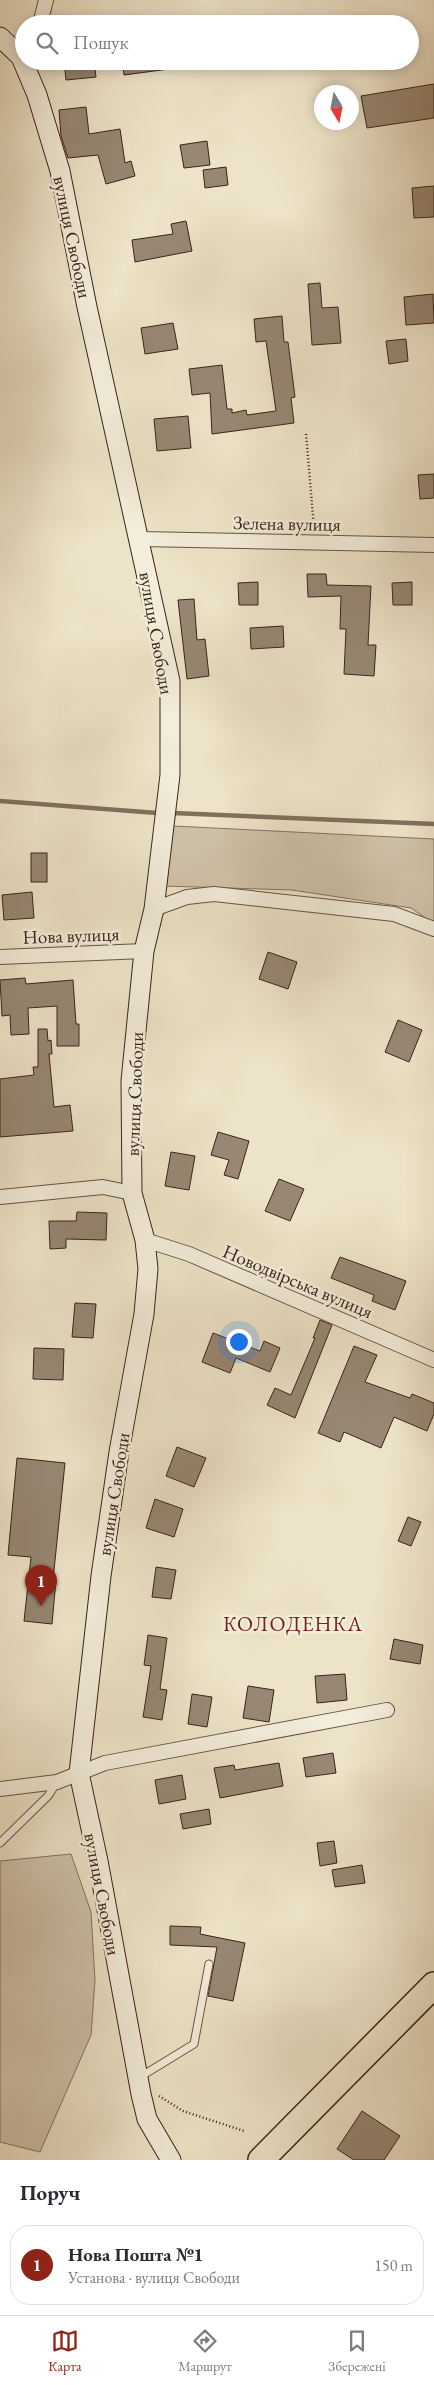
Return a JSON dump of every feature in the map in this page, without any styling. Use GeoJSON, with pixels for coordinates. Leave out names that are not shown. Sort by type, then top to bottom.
{"type":"FeatureCollection","features":[{"type":"Feature","properties":{"kind":"highway"},"geometry":{"type":"LineString","coordinates":[[261,2160],[434,1985]]}},
{"type":"Feature","properties":{"kind":"main road","name":"вулиця Свободи"},"geometry":{"type":"LineString","coordinates":[[0,37],[15,49]]}},
{"type":"Feature","properties":{"kind":"main road","name":"вулиця Свободи"},"geometry":{"type":"LineString","coordinates":[[27,70],[60,171],[87,307],[170,681],[170,775],[154,909],[144,951],[131,1081],[132,1193],[145,1240],[148,1270],[144,1314],[119,1452],[101,1576],[79,1773],[142,2075],[147,2119],[170,2160]]}},
{"type":"Feature","properties":{"kind":"street"},"geometry":{"type":"LineString","coordinates":[[42,15],[46,0]]}},
{"type":"Feature","properties":{"kind":"street","name":"Зелена вулиця"},"geometry":{"type":"LineString","coordinates":[[140,539],[434,545]]}},
{"type":"Feature","properties":{"kind":"street"},"geometry":{"type":"LineString","coordinates":[[154,909],[187,897],[214,894],[394,914],[434,929]]}},
{"type":"Feature","properties":{"kind":"street","name":"Нова вулиця"},"geometry":{"type":"LineString","coordinates":[[0,956],[144,951]]}},
{"type":"Feature","properties":{"kind":"street"},"geometry":{"type":"LineString","coordinates":[[0,1197],[103,1187],[132,1193]]}},
{"type":"Feature","properties":{"kind":"street","name":"Новодвірська вулиця"},"geometry":{"type":"LineString","coordinates":[[145,1240],[189,1254],[434,1360]]}},
{"type":"Feature","properties":{"kind":"street"},"geometry":{"type":"LineString","coordinates":[[0,1788],[57,1782],[105,1763],[387,1710]]}},
{"type":"Feature","properties":{"kind":"lane"},"geometry":{"type":"LineString","coordinates":[[0,1843],[48,1796],[57,1782]]}},
{"type":"Feature","properties":{"kind":"lane"},"geometry":{"type":"LineString","coordinates":[[142,2075],[194,2044],[209,1964]]}},
{"type":"Feature","properties":{"kind":"path"},"geometry":{"type":"LineString","coordinates":[[306,434],[316,542]]}},
{"type":"Feature","properties":{"kind":"path"},"geometry":{"type":"LineString","coordinates":[[142,2075],[150,2091],[183,2111],[244,2131]]}},
{"type":"Feature","properties":{"kind":"shaded area"},"geometry":{"type":"Polygon","coordinates":[[[173,826],[434,839],[434,924],[411,908],[292,890],[163,886],[173,826]]]}},
{"type":"Feature","properties":{"kind":"shaded area"},"geometry":{"type":"Polygon","coordinates":[[[71,1854],[91,1912],[95,1980],[91,2035],[40,2152],[0,2142],[0,1861],[71,1854]]]}},
{"type":"Feature","properties":{"kind":"building"},"geometry":{"type":"Polygon","coordinates":[[[65,70],[95,70],[96,77],[66,80],[65,70]]]}},
{"type":"Feature","properties":{"kind":"building"},"geometry":{"type":"Polygon","coordinates":[[[123,70],[162,70],[124,75],[123,70]]]}},
{"type":"Feature","properties":{"kind":"building"},"geometry":{"type":"Polygon","coordinates":[[[434,84],[434,118],[367,128],[361,96],[434,84]]]}},
{"type":"Feature","properties":{"kind":"building"},"geometry":{"type":"Polygon","coordinates":[[[86,107],[89,134],[120,129],[125,163],[131,161],[135,176],[106,184],[98,155],[68,158],[61,136],[59,110],[86,107]]]}},
{"type":"Feature","properties":{"kind":"building"},"geometry":{"type":"Polygon","coordinates":[[[207,141],[210,165],[184,168],[180,145],[207,141]]]}},
{"type":"Feature","properties":{"kind":"building"},"geometry":{"type":"Polygon","coordinates":[[[226,167],[228,185],[205,188],[203,170],[226,167]]]}},
{"type":"Feature","properties":{"kind":"building"},"geometry":{"type":"Polygon","coordinates":[[[434,186],[434,217],[414,218],[412,188],[434,186]]]}},
{"type":"Feature","properties":{"kind":"building"},"geometry":{"type":"Polygon","coordinates":[[[186,221],[192,251],[135,262],[132,240],[173,234],[171,224],[186,221]]]}},
{"type":"Feature","properties":{"kind":"building"},"geometry":{"type":"Polygon","coordinates":[[[320,283],[322,308],[338,307],[341,343],[312,345],[308,284],[320,283]]]}},
{"type":"Feature","properties":{"kind":"building"},"geometry":{"type":"Polygon","coordinates":[[[433,294],[434,323],[406,325],[404,297],[433,294]]]}},
{"type":"Feature","properties":{"kind":"building"},"geometry":{"type":"Polygon","coordinates":[[[282,316],[284,342],[288,342],[295,397],[291,398],[294,423],[212,434],[210,393],[192,395],[189,369],[222,365],[227,409],[232,409],[232,413],[246,410],[247,415],[276,411],[266,341],[256,342],[254,319],[282,316]]]}},
{"type":"Feature","properties":{"kind":"building"},"geometry":{"type":"Polygon","coordinates":[[[173,323],[178,349],[145,354],[141,328],[173,323]]]}},
{"type":"Feature","properties":{"kind":"building"},"geometry":{"type":"Polygon","coordinates":[[[406,339],[408,361],[389,364],[386,341],[406,339]]]}},
{"type":"Feature","properties":{"kind":"building"},"geometry":{"type":"Polygon","coordinates":[[[188,416],[191,448],[157,451],[154,419],[188,416]]]}},
{"type":"Feature","properties":{"kind":"building"},"geometry":{"type":"Polygon","coordinates":[[[434,474],[434,498],[420,499],[418,475],[434,474]]]}},
{"type":"Feature","properties":{"kind":"building"},"geometry":{"type":"Polygon","coordinates":[[[307,574],[326,574],[327,585],[371,586],[368,645],[376,645],[374,676],[344,674],[346,629],[340,629],[341,596],[308,597],[307,574]]]}},
{"type":"Feature","properties":{"kind":"building"},"geometry":{"type":"Polygon","coordinates":[[[258,582],[258,605],[239,605],[238,583],[258,582]]]}},
{"type":"Feature","properties":{"kind":"building"},"geometry":{"type":"Polygon","coordinates":[[[412,582],[412,605],[393,605],[392,583],[412,582]]]}},
{"type":"Feature","properties":{"kind":"building"},"geometry":{"type":"Polygon","coordinates":[[[194,599],[197,640],[205,639],[209,676],[187,679],[178,600],[194,599]]]}},
{"type":"Feature","properties":{"kind":"building"},"geometry":{"type":"Polygon","coordinates":[[[283,626],[284,647],[251,649],[250,628],[283,626]]]}},
{"type":"Feature","properties":{"kind":"building"},"geometry":{"type":"Polygon","coordinates":[[[31,853],[47,853],[47,882],[31,882],[31,853]]]}},
{"type":"Feature","properties":{"kind":"building"},"geometry":{"type":"Polygon","coordinates":[[[32,892],[34,918],[4,920],[2,895],[32,892]]]}},
{"type":"Feature","properties":{"kind":"building"},"geometry":{"type":"Polygon","coordinates":[[[268,952],[297,962],[288,989],[259,979],[268,952]]]}},
{"type":"Feature","properties":{"kind":"building"},"geometry":{"type":"Polygon","coordinates":[[[25,978],[26,984],[73,980],[76,1024],[79,1024],[79,1046],[57,1046],[57,1006],[28,1008],[29,1034],[11,1035],[10,1015],[2,1016],[0,980],[25,978]]]}},
{"type":"Feature","properties":{"kind":"building"},"geometry":{"type":"Polygon","coordinates":[[[398,1020],[422,1030],[409,1062],[385,1052],[398,1020]]]}},
{"type":"Feature","properties":{"kind":"building"},"geometry":{"type":"Polygon","coordinates":[[[38,1029],[47,1029],[48,1041],[51,1040],[52,1054],[49,1054],[54,1107],[70,1105],[73,1131],[0,1137],[0,1079],[34,1075],[33,1067],[38,1067],[38,1029]]]}},
{"type":"Feature","properties":{"kind":"building"},"geometry":{"type":"Polygon","coordinates":[[[218,1132],[249,1141],[238,1179],[224,1175],[229,1160],[211,1155],[218,1132]]]}},
{"type":"Feature","properties":{"kind":"building"},"geometry":{"type":"Polygon","coordinates":[[[171,1152],[195,1156],[189,1190],[165,1186],[171,1152]]]}},
{"type":"Feature","properties":{"kind":"building"},"geometry":{"type":"Polygon","coordinates":[[[279,1179],[304,1189],[290,1221],[265,1211],[279,1179]]]}},
{"type":"Feature","properties":{"kind":"building"},"geometry":{"type":"Polygon","coordinates":[[[77,1212],[107,1213],[106,1240],[66,1239],[66,1248],[50,1249],[49,1221],[76,1221],[77,1212]]]}},
{"type":"Feature","properties":{"kind":"building"},"geometry":{"type":"Polygon","coordinates":[[[340,1257],[406,1281],[395,1310],[372,1301],[374,1295],[331,1278],[340,1257]]]}},
{"type":"Feature","properties":{"kind":"building"},"geometry":{"type":"Polygon","coordinates":[[[75,1303],[96,1304],[93,1338],[72,1337],[75,1303]]]}},
{"type":"Feature","properties":{"kind":"building"},"geometry":{"type":"Polygon","coordinates":[[[320,1320],[332,1325],[295,1418],[267,1405],[275,1388],[291,1395],[315,1338],[313,1338],[320,1320]]]}},
{"type":"Feature","properties":{"kind":"building"},"geometry":{"type":"Polygon","coordinates":[[[213,1333],[260,1351],[264,1341],[280,1348],[270,1372],[236,1358],[230,1373],[202,1362],[213,1333]]]}},
{"type":"Feature","properties":{"kind":"building"},"geometry":{"type":"Polygon","coordinates":[[[354,1346],[377,1355],[365,1382],[410,1398],[412,1394],[434,1403],[434,1414],[427,1431],[394,1417],[381,1448],[344,1432],[340,1442],[318,1433],[354,1346]]]}},
{"type":"Feature","properties":{"kind":"building"},"geometry":{"type":"Polygon","coordinates":[[[34,1348],[64,1349],[63,1380],[33,1379],[34,1348]]]}},
{"type":"Feature","properties":{"kind":"building"},"geometry":{"type":"Polygon","coordinates":[[[177,1447],[206,1458],[194,1487],[166,1476],[177,1447]]]}},
{"type":"Feature","properties":{"kind":"building"},"geometry":{"type":"Polygon","coordinates":[[[17,1458],[65,1463],[53,1580],[56,1580],[52,1624],[24,1621],[31,1557],[8,1555],[17,1458]]]}},
{"type":"Feature","properties":{"kind":"building"},"geometry":{"type":"Polygon","coordinates":[[[155,1499],[183,1509],[174,1537],[146,1528],[155,1499]]]}},
{"type":"Feature","properties":{"kind":"building"},"geometry":{"type":"Polygon","coordinates":[[[408,1517],[421,1522],[411,1546],[398,1541],[408,1517]]]}},
{"type":"Feature","properties":{"kind":"building"},"geometry":{"type":"Polygon","coordinates":[[[156,1567],[176,1570],[171,1599],[152,1597],[156,1567]]]}},
{"type":"Feature","properties":{"kind":"building"},"geometry":{"type":"Polygon","coordinates":[[[148,1635],[167,1638],[160,1689],[167,1690],[162,1720],[143,1717],[151,1666],[144,1665],[148,1635]]]}},
{"type":"Feature","properties":{"kind":"building"},"geometry":{"type":"Polygon","coordinates":[[[394,1639],[423,1645],[420,1664],[390,1659],[394,1639]]]}},
{"type":"Feature","properties":{"kind":"building"},"geometry":{"type":"Polygon","coordinates":[[[345,1674],[347,1700],[317,1703],[315,1676],[345,1674]]]}},
{"type":"Feature","properties":{"kind":"building"},"geometry":{"type":"Polygon","coordinates":[[[248,1686],[274,1690],[269,1722],[243,1718],[248,1686]]]}},
{"type":"Feature","properties":{"kind":"building"},"geometry":{"type":"Polygon","coordinates":[[[192,1694],[212,1697],[207,1727],[188,1724],[192,1694]]]}},
{"type":"Feature","properties":{"kind":"building"},"geometry":{"type":"Polygon","coordinates":[[[333,1753],[336,1773],[306,1777],[303,1758],[333,1753]]]}},
{"type":"Feature","properties":{"kind":"building"},"geometry":{"type":"Polygon","coordinates":[[[279,1763],[283,1786],[220,1798],[214,1768],[234,1765],[235,1770],[279,1763]]]}},
{"type":"Feature","properties":{"kind":"building"},"geometry":{"type":"Polygon","coordinates":[[[182,1775],[186,1799],[159,1804],[155,1780],[182,1775]]]}},
{"type":"Feature","properties":{"kind":"building"},"geometry":{"type":"Polygon","coordinates":[[[209,1809],[211,1824],[183,1829],[180,1814],[209,1809]]]}},
{"type":"Feature","properties":{"kind":"building"},"geometry":{"type":"Polygon","coordinates":[[[334,1841],[337,1863],[320,1866],[317,1843],[334,1841]]]}},
{"type":"Feature","properties":{"kind":"building"},"geometry":{"type":"Polygon","coordinates":[[[362,1865],[365,1883],[335,1887],[332,1870],[362,1865]]]}},
{"type":"Feature","properties":{"kind":"building"},"geometry":{"type":"Polygon","coordinates":[[[170,1926],[201,1927],[200,1934],[245,1943],[233,2001],[208,1996],[217,1947],[170,1945],[170,1926]]]}},
{"type":"Feature","properties":{"kind":"building"},"geometry":{"type":"Polygon","coordinates":[[[362,2111],[400,2136],[384,2160],[354,2160],[337,2149],[362,2111]]]}},
{"type":"Feature","properties":{"kind":"waterway"},"geometry":{"type":"LineString","coordinates":[[0,801],[157,813]]}},
{"type":"Feature","properties":{"kind":"waterway"},"geometry":{"type":"LineString","coordinates":[[173,813],[434,824]]}},
{"type":"Feature","properties":{"kind":"place","name":"Нова Пошта №1"},"geometry":{"type":"Point","coordinates":[41,1606]}},
{"type":"Feature","properties":{"kind":"district","name":"КОЛОДЕНКА"},"geometry":{"type":"Point","coordinates":[293,1624]}}]}
